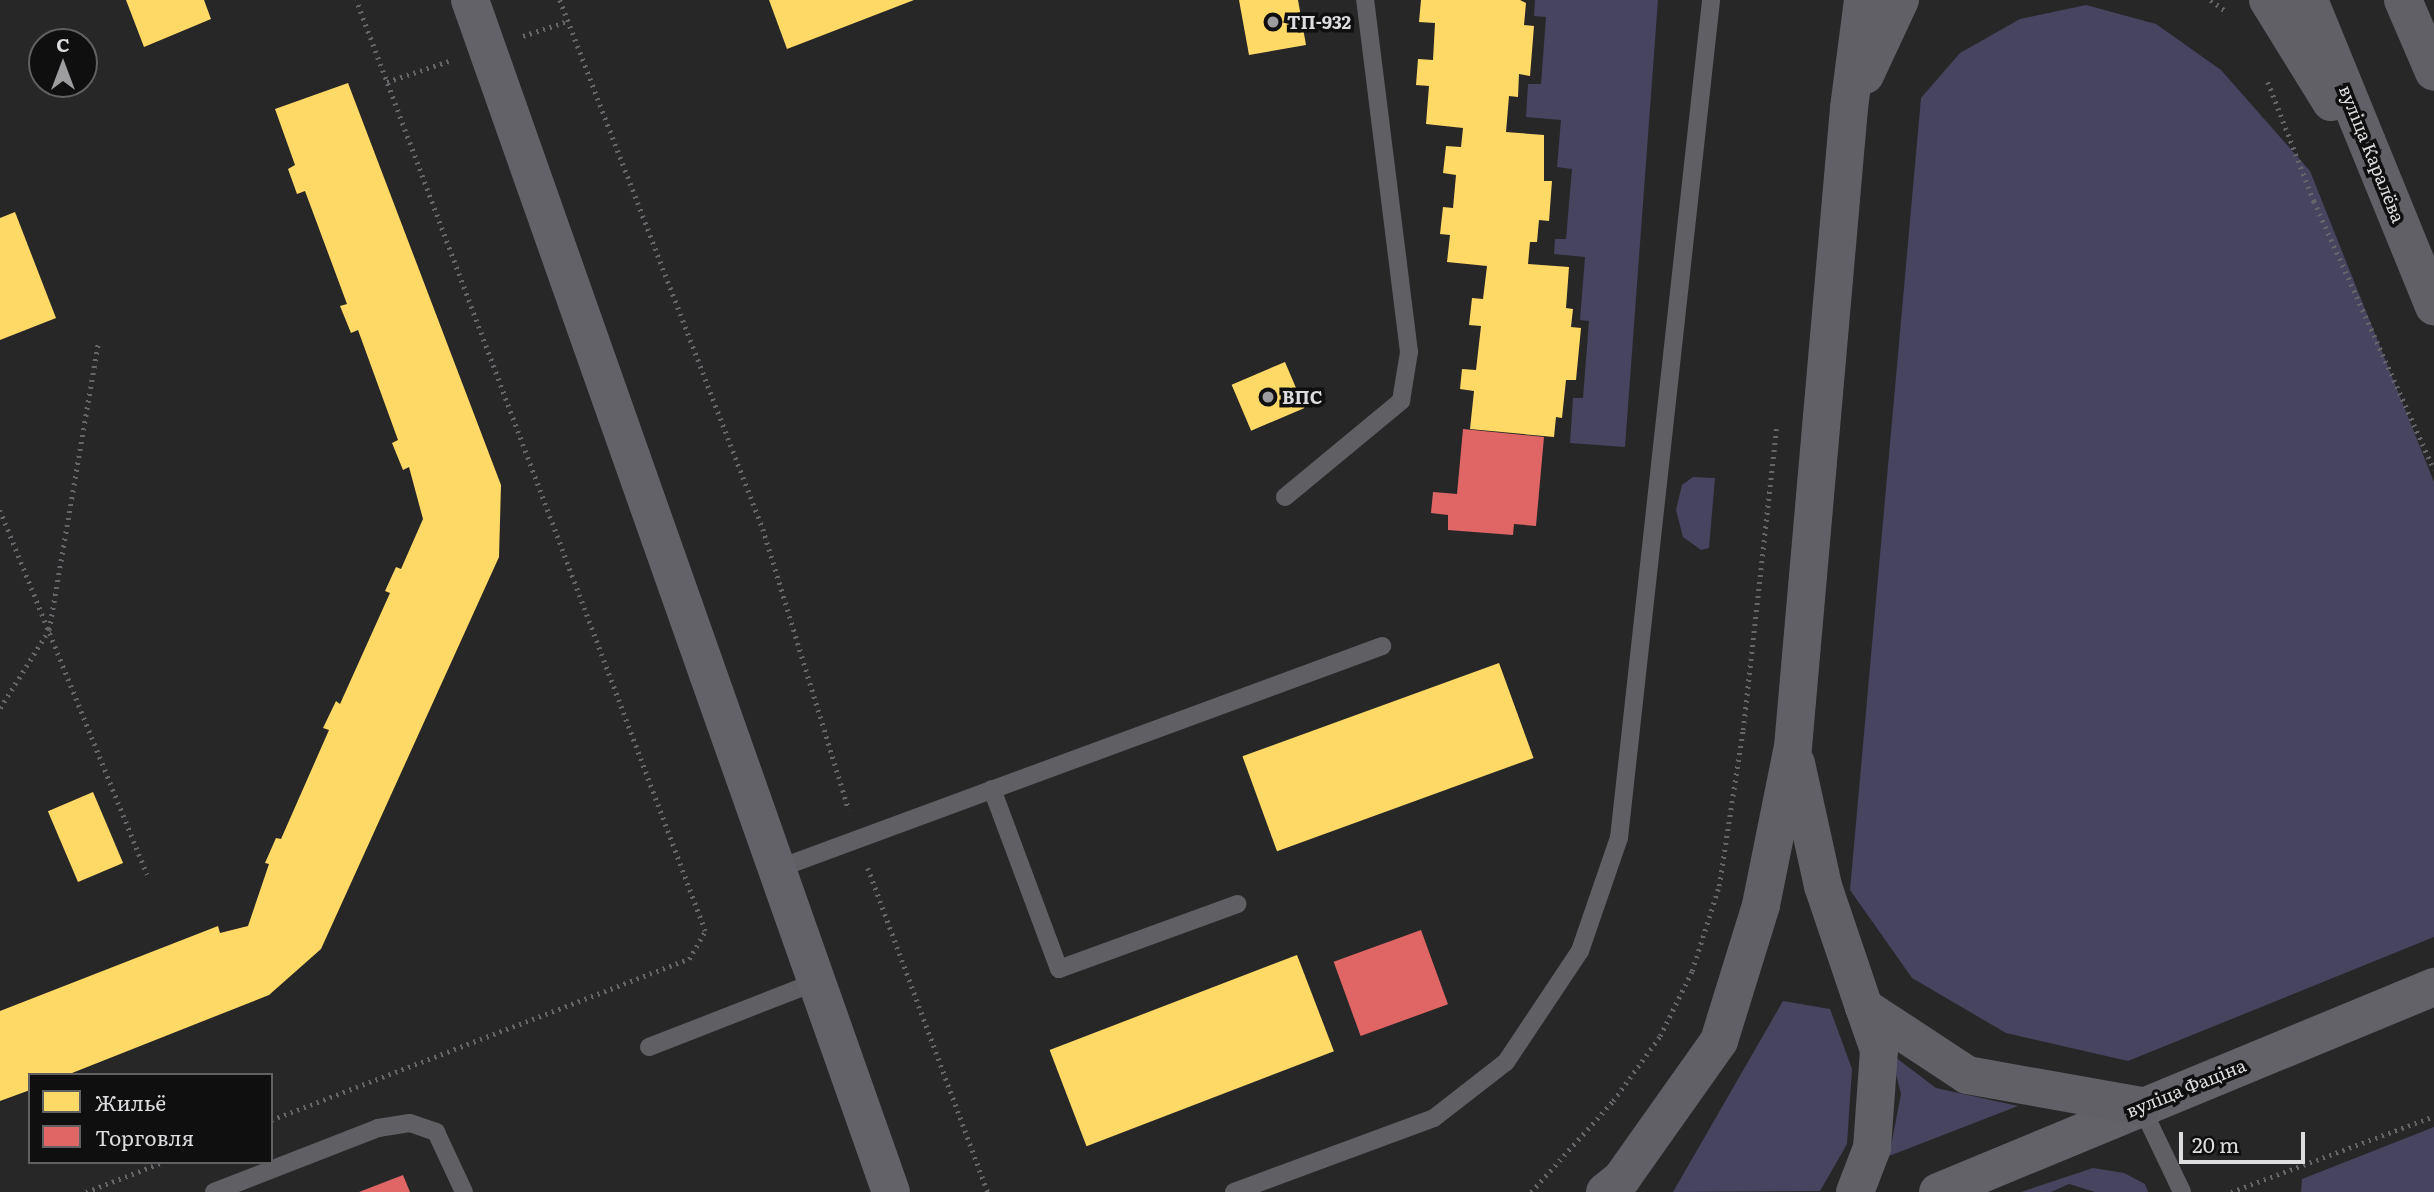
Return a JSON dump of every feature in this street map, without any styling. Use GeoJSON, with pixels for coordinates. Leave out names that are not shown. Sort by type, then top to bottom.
{"type":"FeatureCollection","features":[{"type":"Feature","properties":{"kind":"main road"},"geometry":{"type":"LineString","coordinates":[[1605,1192],[1622,1178],[1719,1041],[1761,905],[1793,747],[1849,108],[1863,0]]}},
{"type":"Feature","properties":{"kind":"main road"},"geometry":{"type":"LineString","coordinates":[[1849,108],[1900,0]]}},
{"type":"Feature","properties":{"kind":"main road"},"geometry":{"type":"LineString","coordinates":[[2267,0],[2387,192]]}},
{"type":"Feature","properties":{"kind":"main road","name":"вуліца Каралёва"},"geometry":{"type":"LineString","coordinates":[[2309,0],[2434,307]]}},
{"type":"Feature","properties":{"kind":"main road"},"geometry":{"type":"LineString","coordinates":[[2403,0],[2434,72]]}},
{"type":"Feature","properties":{"kind":"main road"},"geometry":{"type":"LineString","coordinates":[[1793,747],[1823,886],[1879,1050],[1872,1148],[1855,1192]]}},
{"type":"Feature","properties":{"kind":"main road"},"geometry":{"type":"LineString","coordinates":[[1864,1007],[1967,1075],[2141,1106]]}},
{"type":"Feature","properties":{"kind":"street"},"geometry":{"type":"LineString","coordinates":[[470,0],[891,1192]]}},
{"type":"Feature","properties":{"kind":"street","name":"вуліца Фаціна"},"geometry":{"type":"LineString","coordinates":[[1938,1192],[2434,987]]}},
{"type":"Feature","properties":{"kind":"lane"},"geometry":{"type":"LineString","coordinates":[[1284,497],[1401,401],[1409,352],[1365,0]]}},
{"type":"Feature","properties":{"kind":"lane"},"geometry":{"type":"LineString","coordinates":[[1234,1192],[1434,1118],[1506,1062],[1580,951],[1619,838],[1711,0]]}},
{"type":"Feature","properties":{"kind":"lane"},"geometry":{"type":"LineString","coordinates":[[778,869],[1382,646]]}},
{"type":"Feature","properties":{"kind":"lane"},"geometry":{"type":"LineString","coordinates":[[992,789],[1059,969],[1238,904]]}},
{"type":"Feature","properties":{"kind":"lane"},"geometry":{"type":"LineString","coordinates":[[649,1047],[818,981]]}},
{"type":"Feature","properties":{"kind":"lane"},"geometry":{"type":"LineString","coordinates":[[2141,1106],[2182,1192]]}},
{"type":"Feature","properties":{"kind":"lane"},"geometry":{"type":"LineString","coordinates":[[214,1192],[378,1128],[410,1123],[436,1132],[464,1192]]}},
{"type":"Feature","properties":{"kind":"path"},"geometry":{"type":"LineString","coordinates":[[273,1119],[689,959],[705,931],[356,0]]}},
{"type":"Feature","properties":{"kind":"path"},"geometry":{"type":"LineString","coordinates":[[560,0],[763,529],[857,839],[988,1192]]}},
{"type":"Feature","properties":{"kind":"path"},"geometry":{"type":"LineString","coordinates":[[2211,0],[2232,18]]}},
{"type":"Feature","properties":{"kind":"path"},"geometry":{"type":"LineString","coordinates":[[2264,72],[2314,201],[2434,469]]}},
{"type":"Feature","properties":{"kind":"path"},"geometry":{"type":"LineString","coordinates":[[0,708],[49,630],[98,342]]}},
{"type":"Feature","properties":{"kind":"path"},"geometry":{"type":"LineString","coordinates":[[1531,1192],[1613,1101],[1660,1036],[1692,971],[1716,898],[1743,730],[1777,427]]}},
{"type":"Feature","properties":{"kind":"path"},"geometry":{"type":"LineString","coordinates":[[0,510],[147,874]]}},
{"type":"Feature","properties":{"kind":"path"},"geometry":{"type":"LineString","coordinates":[[2231,1192],[2434,1116]]}},
{"type":"Feature","properties":{"kind":"path"},"geometry":{"type":"LineString","coordinates":[[86,1192],[158,1164]]}},
{"type":"Feature","properties":{"kind":"shaded area"},"geometry":{"type":"Polygon","coordinates":[[[1535,0],[1658,0],[1625,447],[1570,443],[1573,398],[1583,398],[1589,321],[1580,320],[1585,257],[1554,254],[1555,239],[1566,239],[1572,169],[1557,167],[1561,120],[1526,117],[1528,84],[1541,84],[1546,17],[1534,16],[1535,0]]]}},
{"type":"Feature","properties":{"kind":"shaded area"},"geometry":{"type":"Polygon","coordinates":[[[2086,5],[2156,24],[2221,70],[2310,171],[2434,482],[2434,937],[2128,1061],[2006,1033],[1912,978],[1850,890],[1921,98],[1960,53],[2020,19],[2086,5]]]}},
{"type":"Feature","properties":{"kind":"shaded area"},"geometry":{"type":"Polygon","coordinates":[[[1693,477],[1715,478],[1709,548],[1701,550],[1683,537],[1676,510],[1682,485],[1693,477]]]}},
{"type":"Feature","properties":{"kind":"shaded area"},"geometry":{"type":"Polygon","coordinates":[[[1783,1001],[1830,1009],[1852,1069],[1847,1144],[1820,1191],[1673,1192],[1783,1001]]]}},
{"type":"Feature","properties":{"kind":"shaded area"},"geometry":{"type":"Polygon","coordinates":[[[1891,1054],[1936,1088],[2018,1106],[1889,1156],[1901,1094],[1891,1054]]]}},
{"type":"Feature","properties":{"kind":"shaded area"},"geometry":{"type":"Polygon","coordinates":[[[2434,1127],[2434,1192],[2301,1192],[2302,1179],[2434,1127]]]}},
{"type":"Feature","properties":{"kind":"shaded area"},"geometry":{"type":"Polygon","coordinates":[[[2093,1168],[2124,1173],[2145,1184],[2148,1192],[2095,1192],[2069,1184],[2051,1192],[2021,1192],[2093,1168]]]}},
{"type":"Feature","properties":{"kind":"building: Жильё"},"geometry":{"type":"Polygon","coordinates":[[[126,0],[204,0],[211,19],[144,47],[126,0]]]}},
{"type":"Feature","properties":{"kind":"building: Жильё"},"geometry":{"type":"Polygon","coordinates":[[[769,0],[914,0],[787,49],[769,0]]]}},
{"type":"Feature","properties":{"kind":"building: Жильё","name":"ТП-932"},"geometry":{"type":"Polygon","coordinates":[[[1239,0],[1298,0],[1306,45],[1249,55],[1239,0]]]}},
{"type":"Feature","properties":{"kind":"building: Жильё"},"geometry":{"type":"Polygon","coordinates":[[[1421,0],[1520,0],[1526,3],[1524,25],[1534,26],[1530,76],[1519,74],[1518,97],[1509,96],[1506,132],[1544,135],[1544,181],[1552,181],[1549,221],[1539,220],[1537,242],[1530,242],[1528,264],[1569,267],[1566,308],[1573,309],[1571,327],[1581,328],[1576,380],[1566,380],[1562,418],[1556,417],[1554,437],[1470,429],[1474,391],[1460,389],[1462,369],[1476,370],[1481,326],[1469,325],[1472,298],[1483,299],[1487,266],[1447,262],[1450,235],[1440,234],[1443,207],[1453,208],[1456,175],[1443,173],[1446,146],[1461,147],[1463,128],[1426,124],[1429,86],[1416,85],[1418,59],[1433,60],[1435,23],[1419,22],[1421,0]]]}},
{"type":"Feature","properties":{"kind":"building: Жильё"},"geometry":{"type":"Polygon","coordinates":[[[348,83],[501,485],[499,557],[321,949],[269,995],[72,1073],[28,1073],[28,1091],[0,1101],[0,1011],[218,926],[220,933],[248,926],[269,864],[265,863],[276,838],[281,839],[329,730],[323,728],[336,701],[340,704],[390,593],[385,591],[396,567],[401,569],[423,519],[409,467],[403,470],[392,443],[398,440],[358,330],[351,333],[340,306],[347,304],[305,191],[297,194],[288,169],[295,165],[275,109],[348,83]]]}},
{"type":"Feature","properties":{"kind":"building: Жильё"},"geometry":{"type":"Polygon","coordinates":[[[15,212],[56,318],[0,340],[0,218],[15,212]]]}},
{"type":"Feature","properties":{"kind":"building: Жильё","name":"ВПС"},"geometry":{"type":"Polygon","coordinates":[[[1285,362],[1305,408],[1251,431],[1232,385],[1285,362]]]}},
{"type":"Feature","properties":{"kind":"building: Жильё"},"geometry":{"type":"Polygon","coordinates":[[[1499,663],[1534,758],[1277,851],[1242,756],[1499,663]]]}},
{"type":"Feature","properties":{"kind":"building: Жильё"},"geometry":{"type":"Polygon","coordinates":[[[93,792],[123,863],[78,882],[48,811],[93,792]]]}},
{"type":"Feature","properties":{"kind":"building: Жильё"},"geometry":{"type":"Polygon","coordinates":[[[1297,955],[1334,1051],[1087,1146],[1050,1050],[1297,955]]]}},
{"type":"Feature","properties":{"kind":"building: Торговля"},"geometry":{"type":"Polygon","coordinates":[[[1463,429],[1544,437],[1536,526],[1514,524],[1513,535],[1448,530],[1448,515],[1431,513],[1433,492],[1457,494],[1463,429]]]}},
{"type":"Feature","properties":{"kind":"building: Торговля"},"geometry":{"type":"Polygon","coordinates":[[[1421,930],[1448,1004],[1361,1036],[1334,962],[1421,930]]]}},
{"type":"Feature","properties":{"kind":"building: Торговля"},"geometry":{"type":"Polygon","coordinates":[[[403,1175],[410,1192],[359,1192],[403,1175]]]}},
{"type":"Feature","properties":{"kind":"place","name":"ТП-932"},"geometry":{"type":"Point","coordinates":[1273,22]}},
{"type":"Feature","properties":{"kind":"place","name":"ВПС"},"geometry":{"type":"Point","coordinates":[1268,397]}}]}
